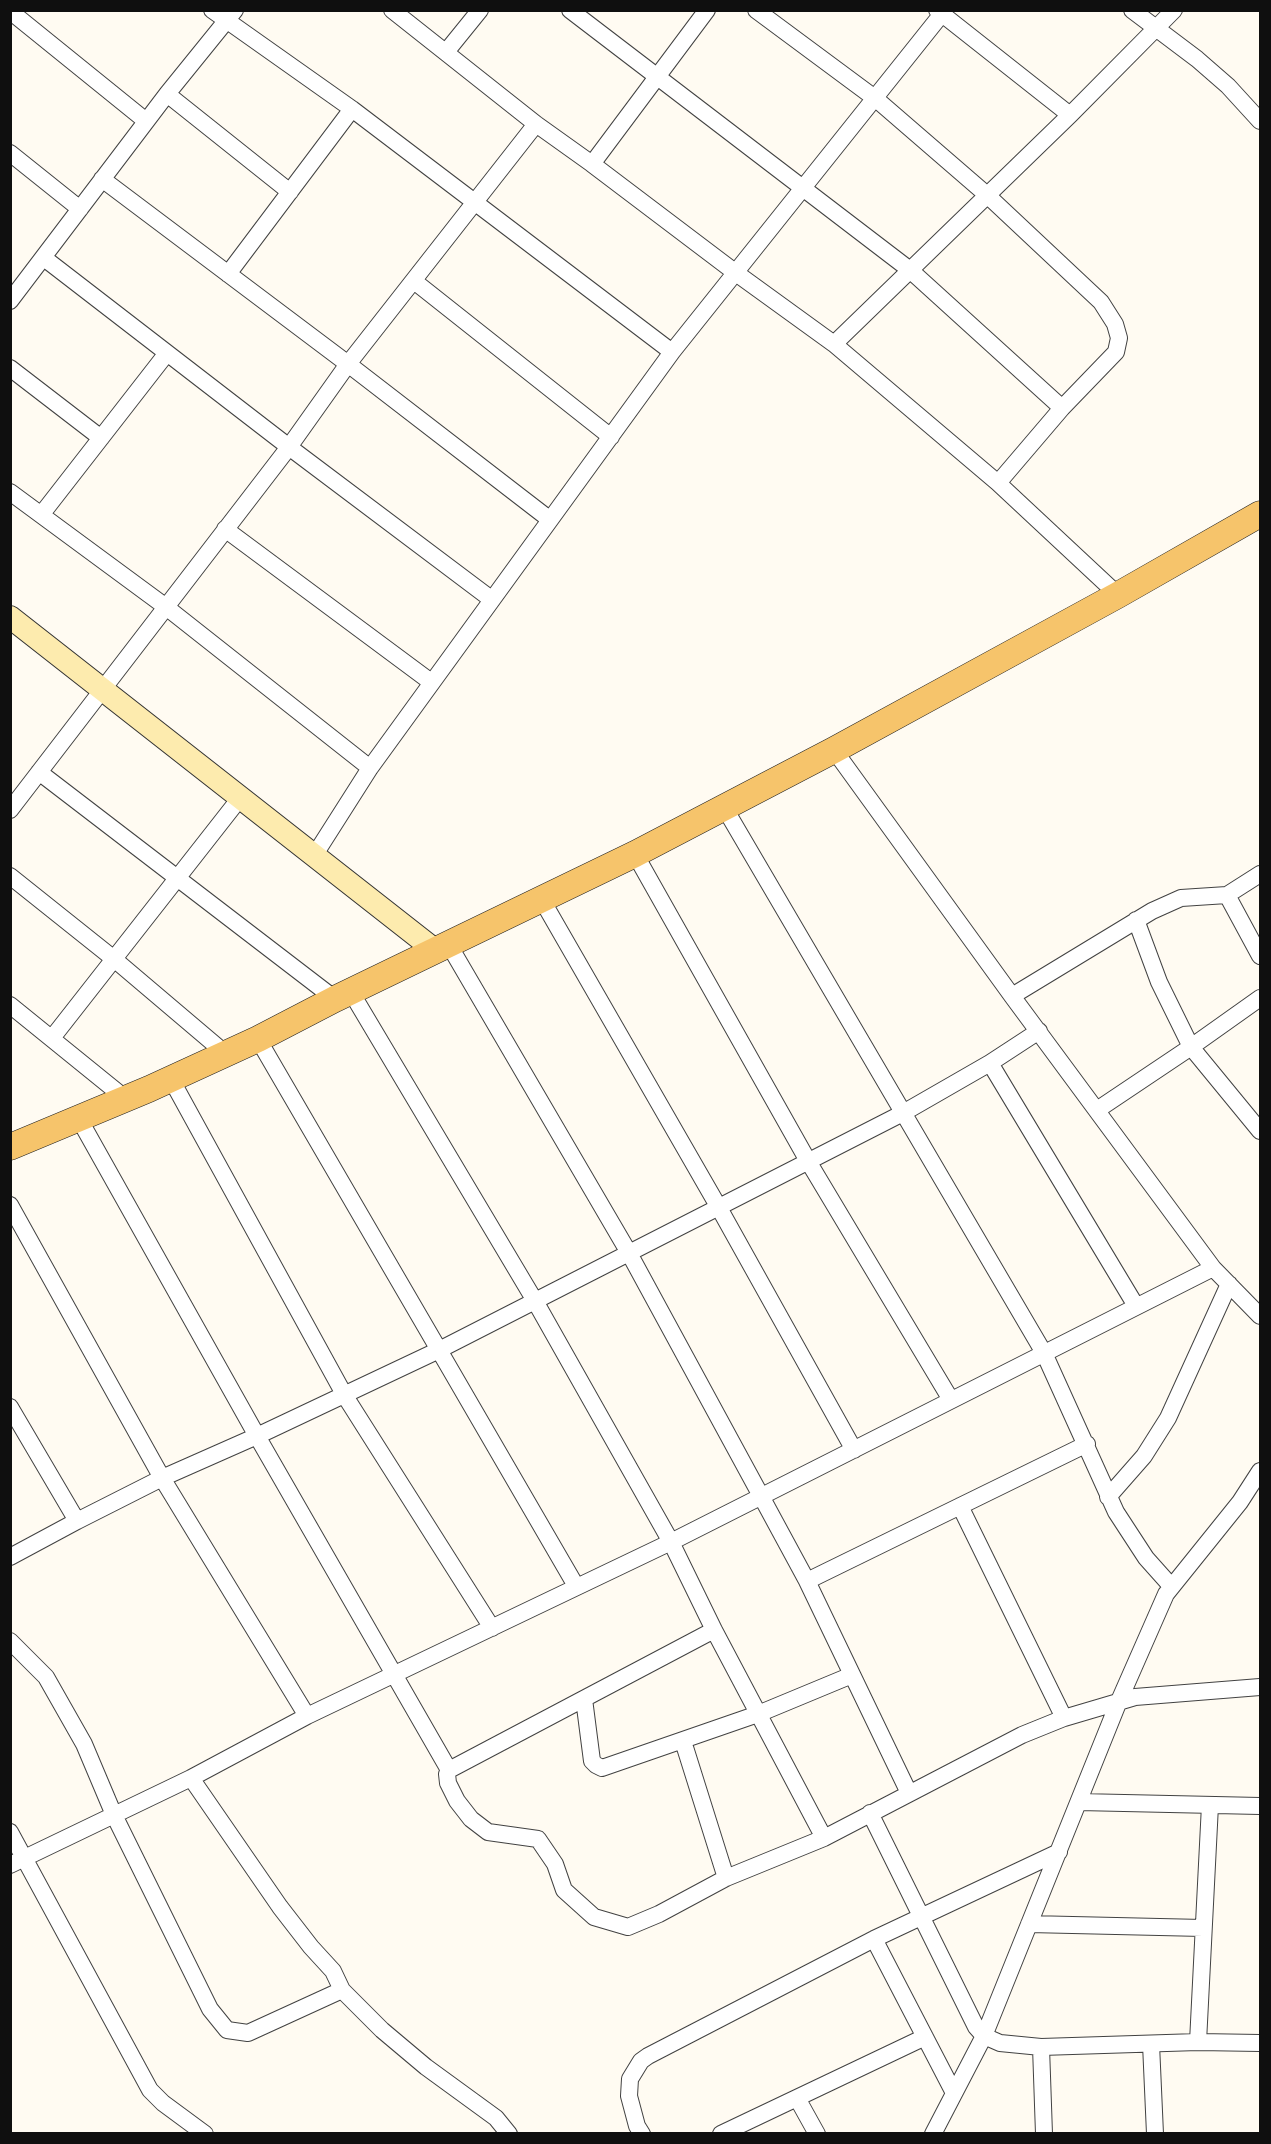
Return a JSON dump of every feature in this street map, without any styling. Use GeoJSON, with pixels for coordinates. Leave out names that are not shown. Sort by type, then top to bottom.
{"type":"FeatureCollection","features":[{"type":"Feature","properties":{"kind":"main road"},"geometry":{"type":"LineString","coordinates":[[14,1142],[126,1099],[226,1054],[635,854],[834,750],[1118,595],[1260,514]]}},
{"type":"Feature","properties":{"kind":"street"},"geometry":{"type":"LineString","coordinates":[[212,10],[231,16],[672,352]]}},
{"type":"Feature","properties":{"kind":"street"},"geometry":{"type":"LineString","coordinates":[[392,10],[536,124],[834,344],[998,483],[1118,595]]}},
{"type":"Feature","properties":{"kind":"street"},"geometry":{"type":"LineString","coordinates":[[446,52],[480,10]]}},
{"type":"Feature","properties":{"kind":"street"},"geometry":{"type":"LineString","coordinates":[[570,10],[910,270],[1062,408]]}},
{"type":"Feature","properties":{"kind":"street"},"geometry":{"type":"LineString","coordinates":[[592,164],[707,10]]}},
{"type":"Feature","properties":{"kind":"street"},"geometry":{"type":"LineString","coordinates":[[756,10],[876,99],[987,195],[1101,302],[1115,324],[1119,338],[1116,352],[1062,408],[998,483]]}},
{"type":"Feature","properties":{"kind":"street"},"geometry":{"type":"LineString","coordinates":[[1132,10],[1228,86],[1260,121]]}},
{"type":"Feature","properties":{"kind":"street"},"geometry":{"type":"LineString","coordinates":[[834,344],[1070,115],[1174,10]]}},
{"type":"Feature","properties":{"kind":"street"},"geometry":{"type":"LineString","coordinates":[[10,11],[146,121]]}},
{"type":"Feature","properties":{"kind":"street"},"geometry":{"type":"LineString","coordinates":[[314,856],[370,768],[431,682],[672,352],[876,99],[941,12],[1070,115]]}},
{"type":"Feature","properties":{"kind":"street"},"geometry":{"type":"LineString","coordinates":[[10,301],[146,121],[231,16]]}},
{"type":"Feature","properties":{"kind":"street"},"geometry":{"type":"LineString","coordinates":[[167,94],[290,192]]}},
{"type":"Feature","properties":{"kind":"street"},"geometry":{"type":"LineString","coordinates":[[228,274],[352,110]]}},
{"type":"Feature","properties":{"kind":"street"},"geometry":{"type":"LineString","coordinates":[[10,810],[289,447],[348,364],[536,124]]}},
{"type":"Feature","properties":{"kind":"street"},"geometry":{"type":"LineString","coordinates":[[10,153],[80,209]]}},
{"type":"Feature","properties":{"kind":"street"},"geometry":{"type":"LineString","coordinates":[[102,179],[549,519]]}},
{"type":"Feature","properties":{"kind":"street"},"geometry":{"type":"LineString","coordinates":[[44,258],[491,599]]}},
{"type":"Feature","properties":{"kind":"street"},"geometry":{"type":"LineString","coordinates":[[414,281],[611,437]]}},
{"type":"Feature","properties":{"kind":"street"},"geometry":{"type":"LineString","coordinates":[[41,515],[167,353]]}},
{"type":"Feature","properties":{"kind":"street"},"geometry":{"type":"LineString","coordinates":[[10,369],[101,438]]}},
{"type":"Feature","properties":{"kind":"street"},"geometry":{"type":"LineString","coordinates":[[10,492],[166,607],[370,768]]}},
{"type":"Feature","properties":{"kind":"street"},"geometry":{"type":"LineString","coordinates":[[225,529],[431,682]]}},
{"type":"Feature","properties":{"kind":"street"},"geometry":{"type":"LineString","coordinates":[[10,617],[314,856],[443,948],[629,1253],[807,1581],[909,1793]]}},
{"type":"Feature","properties":{"kind":"street"},"geometry":{"type":"LineString","coordinates":[[834,750],[1213,1268],[1260,1316]]}},
{"type":"Feature","properties":{"kind":"street"},"geometry":{"type":"LineString","coordinates":[[39,772],[176,878],[343,996],[535,1300],[671,1542],[714,1630],[824,1838]]}},
{"type":"Feature","properties":{"kind":"street"},"geometry":{"type":"LineString","coordinates":[[52,1038],[240,798]]}},
{"type":"Feature","properties":{"kind":"street"},"geometry":{"type":"LineString","coordinates":[[724,807],[1044,1353],[1087,1444],[1108,1497],[1126,1530],[1146,1558],[1171,1586]]}},
{"type":"Feature","properties":{"kind":"street"},"geometry":{"type":"LineString","coordinates":[[635,854],[808,1161],[951,1400]]}},
{"type":"Feature","properties":{"kind":"street"},"geometry":{"type":"LineString","coordinates":[[1012,996],[1136,920],[1181,898],[1227,895],[1260,874]]}},
{"type":"Feature","properties":{"kind":"street"},"geometry":{"type":"LineString","coordinates":[[10,876],[114,959],[226,1054]]}},
{"type":"Feature","properties":{"kind":"street"},"geometry":{"type":"LineString","coordinates":[[1227,895],[1260,956]]}},
{"type":"Feature","properties":{"kind":"street"},"geometry":{"type":"LineString","coordinates":[[542,900],[718,1206],[854,1449]]}},
{"type":"Feature","properties":{"kind":"street"},"geometry":{"type":"LineString","coordinates":[[1136,920],[1159,982],[1191,1047],[1260,1131]]}},
{"type":"Feature","properties":{"kind":"street"},"geometry":{"type":"LineString","coordinates":[[1097,1110],[1260,998]]}},
{"type":"Feature","properties":{"kind":"street"},"geometry":{"type":"LineString","coordinates":[[10,1005],[126,1099]]}},
{"type":"Feature","properties":{"kind":"street"},"geometry":{"type":"LineString","coordinates":[[10,1557],[162,1478],[345,1396],[439,1350],[903,1113],[990,1063],[1039,1031]]}},
{"type":"Feature","properties":{"kind":"street"},"geometry":{"type":"LineString","coordinates":[[258,1039],[576,1586]]}},
{"type":"Feature","properties":{"kind":"street"},"geometry":{"type":"LineString","coordinates":[[990,1063],[1136,1306]]}},
{"type":"Feature","properties":{"kind":"street"},"geometry":{"type":"LineString","coordinates":[[171,1078],[345,1396],[492,1628]]}},
{"type":"Feature","properties":{"kind":"street"},"geometry":{"type":"LineString","coordinates":[[78,1118],[449,1770]]}},
{"type":"Feature","properties":{"kind":"street"},"geometry":{"type":"LineString","coordinates":[[10,1205],[162,1478],[307,1716]]}},
{"type":"Feature","properties":{"kind":"street"},"geometry":{"type":"LineString","coordinates":[[17,1862],[190,1778],[307,1716],[671,1542],[1213,1268]]}},
{"type":"Feature","properties":{"kind":"street"},"geometry":{"type":"LineString","coordinates":[[1108,1497],[1144,1456],[1168,1418],[1229,1284]]}},
{"type":"Feature","properties":{"kind":"street"},"geometry":{"type":"LineString","coordinates":[[10,1407],[77,1521]]}},
{"type":"Feature","properties":{"kind":"street"},"geometry":{"type":"LineString","coordinates":[[807,1581],[1087,1444]]}},
{"type":"Feature","properties":{"kind":"street"},"geometry":{"type":"LineString","coordinates":[[933,2133],[984,2036],[1146,1636],[1171,1586],[1223,1524],[1260,1471]]}},
{"type":"Feature","properties":{"kind":"street"},"geometry":{"type":"LineString","coordinates":[[960,1506],[1064,1718]]}},
{"type":"Feature","properties":{"kind":"street"},"geometry":{"type":"LineString","coordinates":[[714,1630],[449,1770],[447,1774],[448,1783],[457,1801],[471,1819],[488,1832],[538,1839],[555,1864],[564,1890],[594,1917],[628,1927],[659,1914],[726,1878],[824,1838],[1022,1735],[1064,1718],[1135,1697],[1260,1687]]}},
{"type":"Feature","properties":{"kind":"street"},"geometry":{"type":"LineString","coordinates":[[12,1644],[46,1677],[84,1744],[114,1815],[210,2009],[227,2030],[248,2033],[342,1990]]}},
{"type":"Feature","properties":{"kind":"street"},"geometry":{"type":"LineString","coordinates":[[584,1699],[592,1761],[599,1767],[683,1741],[758,1714],[852,1675]]}},
{"type":"Feature","properties":{"kind":"street"},"geometry":{"type":"LineString","coordinates":[[683,1741],[726,1878]]}},
{"type":"Feature","properties":{"kind":"street"},"geometry":{"type":"LineString","coordinates":[[190,1778],[280,1907],[333,1971],[342,1990],[382,2030],[426,2067],[496,2118],[509,2133]]}},
{"type":"Feature","properties":{"kind":"street"},"geometry":{"type":"LineString","coordinates":[[1079,1802],[1260,1806]]}},
{"type":"Feature","properties":{"kind":"street"},"geometry":{"type":"LineString","coordinates":[[1198,2042],[1210,1805]]}},
{"type":"Feature","properties":{"kind":"street"},"geometry":{"type":"LineString","coordinates":[[870,1813],[976,2027],[984,2036],[1000,2043],[1041,2047],[1198,2042],[1260,2043]]}},
{"type":"Feature","properties":{"kind":"street"},"geometry":{"type":"LineString","coordinates":[[10,1832],[17,1862],[150,2090],[163,2103],[205,2133]]}},
{"type":"Feature","properties":{"kind":"street"},"geometry":{"type":"LineString","coordinates":[[642,2133],[629,2096],[630,2079],[641,2061],[920,1916],[1059,1852]]}},
{"type":"Feature","properties":{"kind":"street"},"geometry":{"type":"LineString","coordinates":[[1029,1924],[1203,1928]]}},
{"type":"Feature","properties":{"kind":"street"},"geometry":{"type":"LineString","coordinates":[[874,1939],[954,2093]]}},
{"type":"Feature","properties":{"kind":"street"},"geometry":{"type":"LineString","coordinates":[[725,2132],[925,2037]]}},
{"type":"Feature","properties":{"kind":"street"},"geometry":{"type":"LineString","coordinates":[[1150,2044],[1155,2133]]}},
{"type":"Feature","properties":{"kind":"street"},"geometry":{"type":"LineString","coordinates":[[1041,2047],[1044,2133]]}},
{"type":"Feature","properties":{"kind":"street"},"geometry":{"type":"LineString","coordinates":[[796,2098],[817,2133]]}}]}
